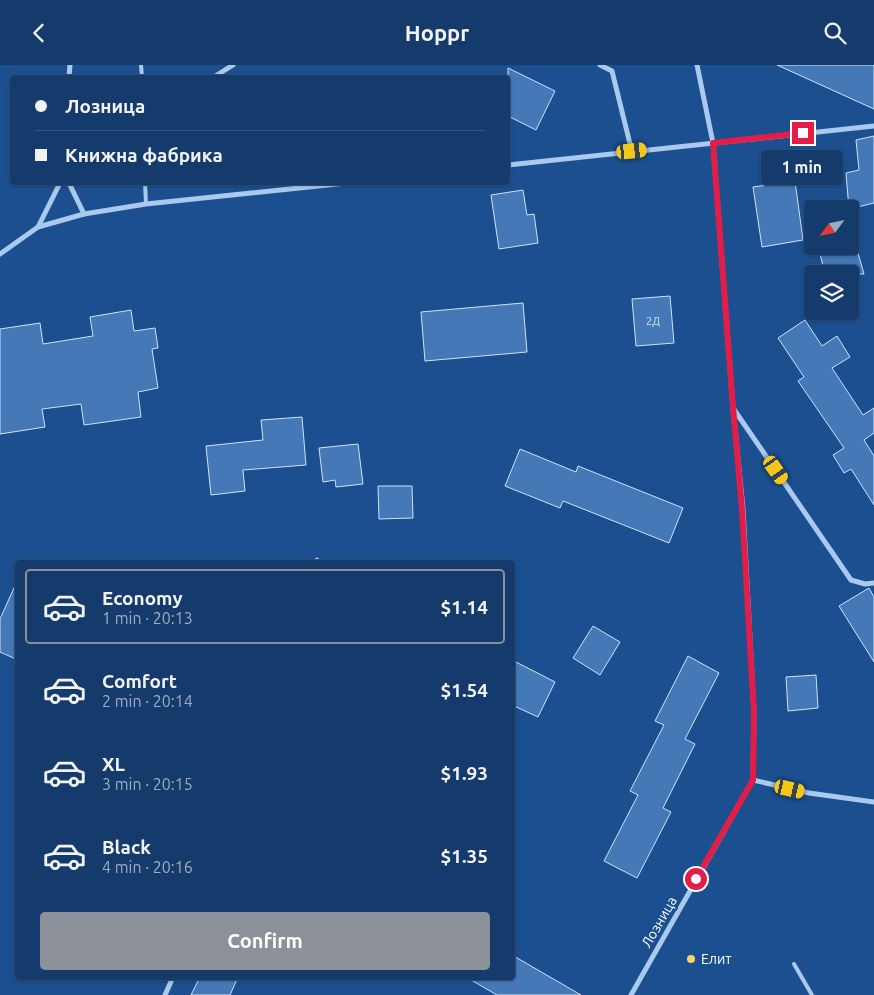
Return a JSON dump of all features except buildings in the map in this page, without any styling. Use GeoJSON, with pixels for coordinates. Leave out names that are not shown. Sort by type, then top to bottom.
{"type":"FeatureCollection","features":[{"type":"Feature","properties":{"kind":"street"},"geometry":{"type":"LineString","coordinates":[[217,75],[233,65]]}},
{"type":"Feature","properties":{"kind":"street"},"geometry":{"type":"LineString","coordinates":[[600,65],[612,71],[632,151]]}},
{"type":"Feature","properties":{"kind":"street","name":"Лозница"},"geometry":{"type":"LineString","coordinates":[[631,995],[753,780],[753,703],[742,509],[713,143],[697,65]]}},
{"type":"Feature","properties":{"kind":"street"},"geometry":{"type":"LineString","coordinates":[[510,165],[874,125]]}},
{"type":"Feature","properties":{"kind":"street"},"geometry":{"type":"LineString","coordinates":[[38,227],[59,185]]}},
{"type":"Feature","properties":{"kind":"street"},"geometry":{"type":"LineString","coordinates":[[70,185],[84,214]]}},
{"type":"Feature","properties":{"kind":"street"},"geometry":{"type":"LineString","coordinates":[[0,254],[38,227],[84,214],[146,204],[328,185]]}},
{"type":"Feature","properties":{"kind":"street"},"geometry":{"type":"LineString","coordinates":[[733,407],[851,580],[866,584],[874,583]]}},
{"type":"Feature","properties":{"kind":"street"},"geometry":{"type":"LineString","coordinates":[[753,780],[809,793],[874,802]]}},
{"type":"Feature","properties":{"kind":"street"},"geometry":{"type":"LineString","coordinates":[[165,995],[172,980]]}},
{"type":"Feature","properties":{"kind":"lane"},"geometry":{"type":"LineString","coordinates":[[145,185],[146,204]]}},
{"type":"Feature","properties":{"kind":"lane"},"geometry":{"type":"LineString","coordinates":[[794,963],[812,995]]}},
{"type":"Feature","properties":{"kind":"place","name":"Елит"},"geometry":{"type":"Point","coordinates":[691,959]}},
{"type":"Feature","properties":{"kind":"route"},"geometry":{"type":"LineString","coordinates":[[696,879],[753,780],[754,713],[742,509],[713,143],[803,133]]}}]}
